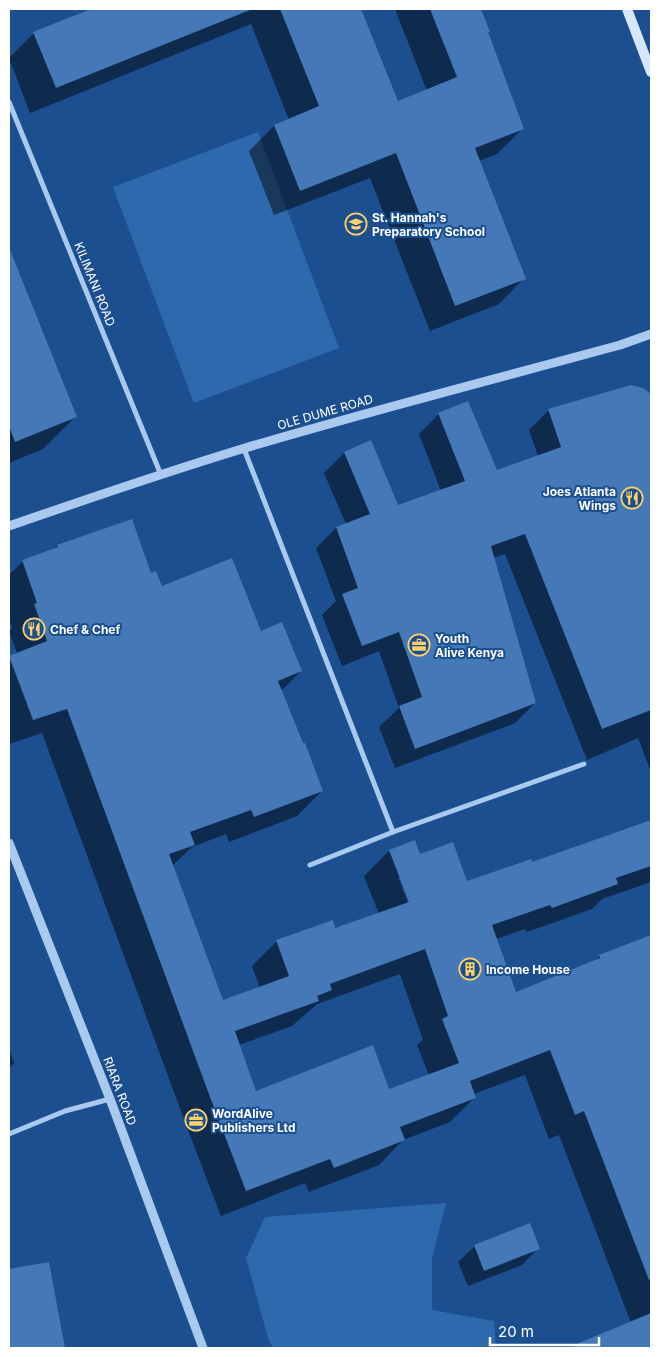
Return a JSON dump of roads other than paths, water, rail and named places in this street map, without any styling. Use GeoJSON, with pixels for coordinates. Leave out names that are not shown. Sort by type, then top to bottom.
{"type":"FeatureCollection","features":[{"type":"Feature","properties":{"kind":"main road"},"geometry":{"type":"LineString","coordinates":[[627,9],[651,72]]}},
{"type":"Feature","properties":{"kind":"street","name":"KILIMANI ROAD"},"geometry":{"type":"LineString","coordinates":[[9,102],[161,475]]}},
{"type":"Feature","properties":{"kind":"street","name":"OLE DUME ROAD"},"geometry":{"type":"LineString","coordinates":[[9,526],[244,449],[369,412],[620,346],[651,334]]}},
{"type":"Feature","properties":{"kind":"street"},"geometry":{"type":"LineString","coordinates":[[244,449],[393,832]]}},
{"type":"Feature","properties":{"kind":"street"},"geometry":{"type":"LineString","coordinates":[[310,865],[393,832],[584,764]]}},
{"type":"Feature","properties":{"kind":"street","name":"RIARA ROAD"},"geometry":{"type":"LineString","coordinates":[[9,844],[110,1099],[203,1348]]}},
{"type":"Feature","properties":{"kind":"street"},"geometry":{"type":"LineString","coordinates":[[9,1134],[65,1111],[110,1099]]}},
{"type":"Feature","properties":{"kind":"place","name":"St. Hannah's Preparatory School"},"geometry":{"type":"Point","coordinates":[356,224]}},
{"type":"Feature","properties":{"kind":"place","name":"Joes Atlanta Wings"},"geometry":{"type":"Point","coordinates":[632,498]}},
{"type":"Feature","properties":{"kind":"place","name":"Chef & Chef"},"geometry":{"type":"Point","coordinates":[34,629]}},
{"type":"Feature","properties":{"kind":"place","name":"Youth Alive Kenya"},"geometry":{"type":"Point","coordinates":[419,645]}},
{"type":"Feature","properties":{"kind":"place","name":"Income House"},"geometry":{"type":"Point","coordinates":[470,969]}},
{"type":"Feature","properties":{"kind":"place","name":"WordAlive Publishers Ltd"},"geometry":{"type":"Point","coordinates":[196,1120]}}]}
